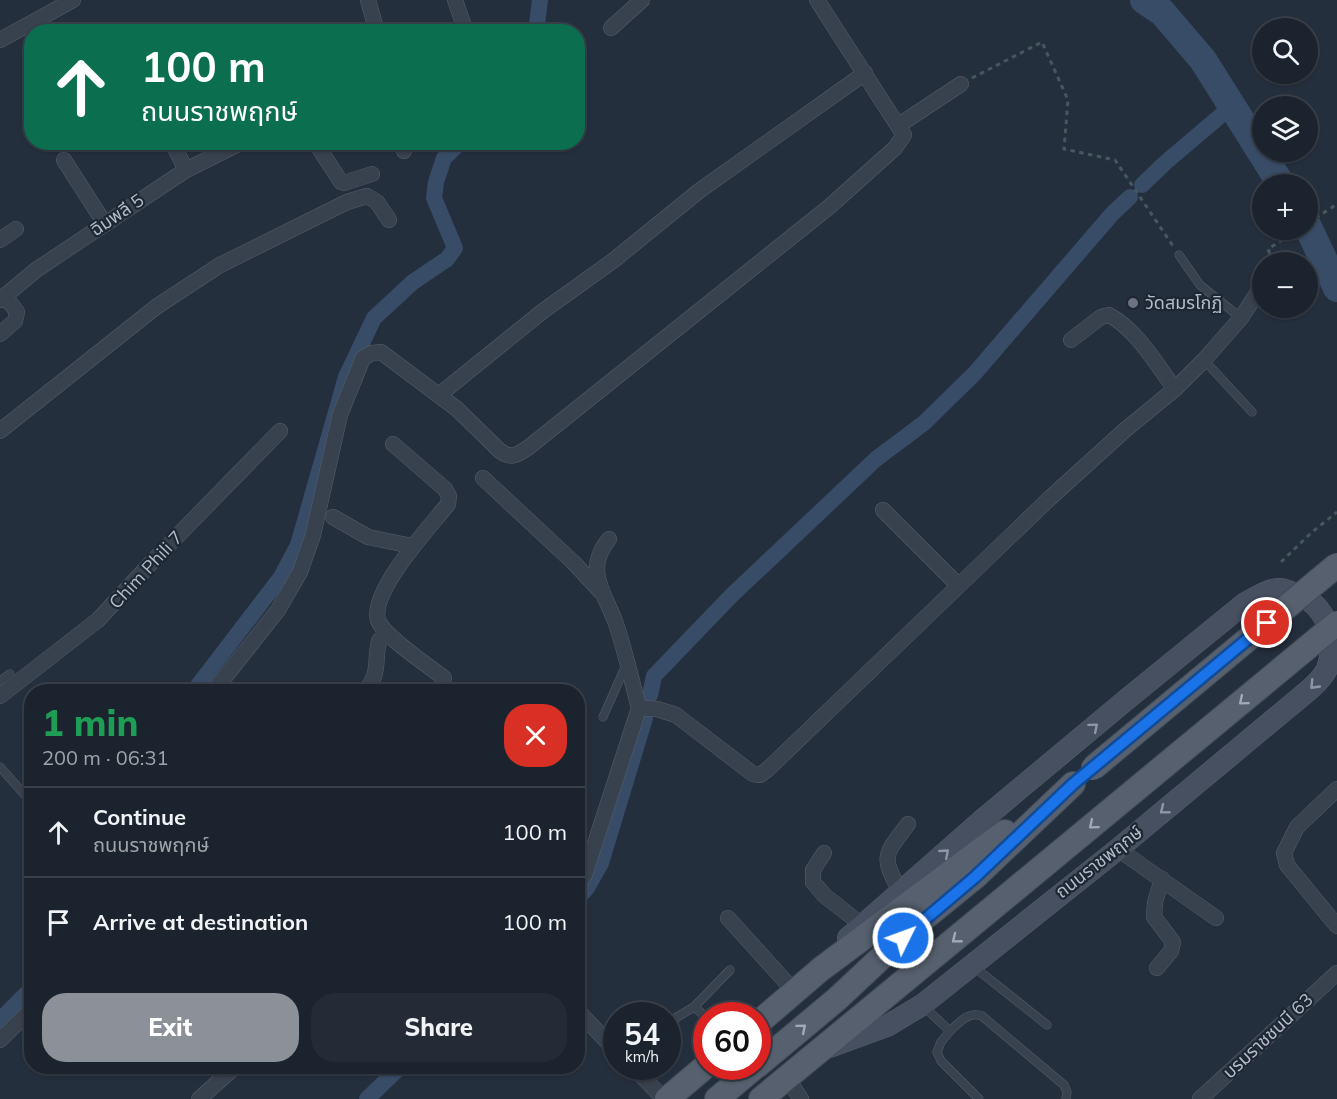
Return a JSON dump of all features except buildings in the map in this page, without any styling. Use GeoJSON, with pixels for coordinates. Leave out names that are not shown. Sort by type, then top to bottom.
{"type":"FeatureCollection","features":[{"type":"Feature","properties":{"kind":"main road","name":"ถนนราชพฤกษ์"},"geometry":{"type":"LineString","coordinates":[[771,1011],[821,969],[1073,784],[1337,565]]}},
{"type":"Feature","properties":{"kind":"main road","name":"ถนนราชพฤกษ์"},"geometry":{"type":"LineString","coordinates":[[821,969],[862,925],[900,891],[1245,603],[1265,592],[1280,589],[1310,599],[1320,608],[1326,618],[1332,638],[1332,652],[1320,680],[1118,849],[1034,913],[922,1005],[887,1026],[821,1050]]}},
{"type":"Feature","properties":{"kind":"main road","name":"ถนนราชพฤกษ์"},"geometry":{"type":"LineString","coordinates":[[761,1099],[1337,624]]}},
{"type":"Feature","properties":{"kind":"main road"},"geometry":{"type":"LineString","coordinates":[[771,1054],[837,999],[916,925],[975,877],[1073,784]]}},
{"type":"Feature","properties":{"kind":"main road"},"geometry":{"type":"LineString","coordinates":[[665,1099],[693,1076]]}},
{"type":"Feature","properties":{"kind":"main road"},"geometry":{"type":"LineString","coordinates":[[717,1099],[740,1080]]}},
{"type":"Feature","properties":{"kind":"street"},"geometry":{"type":"LineString","coordinates":[[29,24],[73,0]]}},
{"type":"Feature","properties":{"kind":"street"},"geometry":{"type":"LineString","coordinates":[[368,0],[375,24]]}},
{"type":"Feature","properties":{"kind":"street"},"geometry":{"type":"LineString","coordinates":[[455,0],[463,24]]}},
{"type":"Feature","properties":{"kind":"street"},"geometry":{"type":"LineString","coordinates":[[611,28],[642,0]]}},
{"type":"Feature","properties":{"kind":"street"},"geometry":{"type":"LineString","coordinates":[[219,684],[278,610],[300,572],[313,535],[340,415],[363,358],[372,353],[381,352],[457,409],[500,451],[507,456],[515,456],[829,207],[902,140],[904,135],[898,125],[817,0]]}},
{"type":"Feature","properties":{"kind":"street"},"geometry":{"type":"LineString","coordinates":[[0,40],[24,27]]}},
{"type":"Feature","properties":{"kind":"street"},"geometry":{"type":"LineString","coordinates":[[439,395],[543,311],[614,260],[699,191],[865,73]]}},
{"type":"Feature","properties":{"kind":"street"},"geometry":{"type":"LineString","coordinates":[[898,125],[961,84]]}},
{"type":"Feature","properties":{"kind":"street"},"geometry":{"type":"LineString","coordinates":[[176,150],[186,170]]}},
{"type":"Feature","properties":{"kind":"street","name":"ฉิมพลี 5"},"geometry":{"type":"LineString","coordinates":[[2,298],[36,270],[186,170],[226,150]]}},
{"type":"Feature","properties":{"kind":"street"},"geometry":{"type":"LineString","coordinates":[[320,150],[341,182],[372,174]]}},
{"type":"Feature","properties":{"kind":"street"},"geometry":{"type":"LineString","coordinates":[[64,160],[105,224]]}},
{"type":"Feature","properties":{"kind":"street"},"geometry":{"type":"LineString","coordinates":[[0,431],[156,307],[220,265],[346,202],[367,196],[377,202],[389,220]]}},
{"type":"Feature","properties":{"kind":"street"},"geometry":{"type":"LineString","coordinates":[[0,240],[16,230]]}},
{"type":"Feature","properties":{"kind":"street"},"geometry":{"type":"LineString","coordinates":[[0,334],[15,321],[18,312],[2,298]]}},
{"type":"Feature","properties":{"kind":"street"},"geometry":{"type":"LineString","coordinates":[[639,708],[657,709],[676,715],[688,722],[741,766],[753,774],[760,775],[958,585],[1125,430],[1175,389],[1241,318],[1252,301]]}},
{"type":"Feature","properties":{"kind":"street"},"geometry":{"type":"LineString","coordinates":[[1071,340],[1101,317],[1109,315],[1117,319],[1140,343],[1175,389]]}},
{"type":"Feature","properties":{"kind":"street","name":"Chim Phili 7"},"geometry":{"type":"LineString","coordinates":[[0,696],[98,620],[280,431]]}},
{"type":"Feature","properties":{"kind":"street"},"geometry":{"type":"LineString","coordinates":[[393,444],[445,489],[449,496],[448,504],[412,546],[386,588],[378,606],[378,621],[387,633],[444,678],[442,684]]}},
{"type":"Feature","properties":{"kind":"street"},"geometry":{"type":"LineString","coordinates":[[483,478],[574,563],[601,592],[615,621],[639,708],[585,874]]}},
{"type":"Feature","properties":{"kind":"street"},"geometry":{"type":"LineString","coordinates":[[883,510],[958,585]]}},
{"type":"Feature","properties":{"kind":"street"},"geometry":{"type":"LineString","coordinates":[[333,517],[368,537],[412,546]]}},
{"type":"Feature","properties":{"kind":"street"},"geometry":{"type":"LineString","coordinates":[[601,592],[598,572],[599,554],[609,539]]}},
{"type":"Feature","properties":{"kind":"street"},"geometry":{"type":"LineString","coordinates":[[371,684],[378,664],[379,640],[387,633]]}},
{"type":"Feature","properties":{"kind":"street"},"geometry":{"type":"LineString","coordinates":[[1337,789],[1297,827],[1284,853],[1287,865],[1337,926]]}},
{"type":"Feature","properties":{"kind":"street"},"geometry":{"type":"LineString","coordinates":[[900,891],[888,869],[887,858],[892,846],[908,824]]}},
{"type":"Feature","properties":{"kind":"street"},"geometry":{"type":"LineString","coordinates":[[1118,849],[1216,918]]}},
{"type":"Feature","properties":{"kind":"street"},"geometry":{"type":"LineString","coordinates":[[824,854],[813,870],[813,882],[825,896],[862,925]]}},
{"type":"Feature","properties":{"kind":"street"},"geometry":{"type":"LineString","coordinates":[[1157,968],[1171,951],[1173,942],[1154,917],[1155,902],[1162,879]]}},
{"type":"Feature","properties":{"kind":"street"},"geometry":{"type":"LineString","coordinates":[[728,918],[794,991]]}},
{"type":"Feature","properties":{"kind":"street","name":"บรมราชชนนี 63"},"geometry":{"type":"LineString","coordinates":[[1200,1099],[1337,973]]}},
{"type":"Feature","properties":{"kind":"street"},"geometry":{"type":"LineString","coordinates":[[0,1040],[24,1017]]}},
{"type":"Feature","properties":{"kind":"street"},"geometry":{"type":"LineString","coordinates":[[585,1020],[603,1038]]}},
{"type":"Feature","properties":{"kind":"street"},"geometry":{"type":"LineString","coordinates":[[199,1099],[227,1074]]}},
{"type":"Feature","properties":{"kind":"street"},"geometry":{"type":"LineString","coordinates":[[787,1078],[801,1099]]}},
{"type":"Feature","properties":{"kind":"street"},"geometry":{"type":"LineString","coordinates":[[646,1080],[665,1099]]}},
{"type":"Feature","properties":{"kind":"lane"},"geometry":{"type":"LineString","coordinates":[[1179,255],[1200,285],[1241,318]]}},
{"type":"Feature","properties":{"kind":"lane"},"geometry":{"type":"LineString","coordinates":[[1204,360],[1252,412]]}},
{"type":"Feature","properties":{"kind":"lane"},"geometry":{"type":"LineString","coordinates":[[603,717],[627,664]]}},
{"type":"Feature","properties":{"kind":"lane"},"geometry":{"type":"LineString","coordinates":[[0,681],[10,674]]}},
{"type":"Feature","properties":{"kind":"lane"},"geometry":{"type":"LineString","coordinates":[[0,767],[24,794]]}},
{"type":"Feature","properties":{"kind":"lane"},"geometry":{"type":"LineString","coordinates":[[972,965],[1047,1025]]}},
{"type":"Feature","properties":{"kind":"lane"},"geometry":{"type":"LineString","coordinates":[[700,1002],[730,970]]}},
{"type":"Feature","properties":{"kind":"lane"},"geometry":{"type":"LineString","coordinates":[[922,1005],[950,1031]]}},
{"type":"Feature","properties":{"kind":"lane"},"geometry":{"type":"LineString","coordinates":[[979,1099],[941,1061],[938,1052],[941,1042],[950,1031],[968,1015],[975,1014],[982,1016],[1064,1085],[1067,1092],[1066,1099]]}},
{"type":"Feature","properties":{"kind":"path"},"geometry":{"type":"LineString","coordinates":[[961,84],[1042,42],[1068,100],[1064,149],[1115,160],[1179,255]]}},
{"type":"Feature","properties":{"kind":"path"},"geometry":{"type":"LineString","coordinates":[[1318,216],[1337,204]]}},
{"type":"Feature","properties":{"kind":"path"},"geometry":{"type":"LineString","coordinates":[[1269,252],[1268,249],[1282,240]]}},
{"type":"Feature","properties":{"kind":"path"},"geometry":{"type":"LineString","coordinates":[[1281,562],[1337,512]]}},
{"type":"Feature","properties":{"kind":"waterway"},"geometry":{"type":"LineString","coordinates":[[537,24],[540,0]]}},
{"type":"Feature","properties":{"kind":"waterway"},"geometry":{"type":"LineString","coordinates":[[1144,0],[1162,12],[1203,60],[1275,174]]}},
{"type":"Feature","properties":{"kind":"waterway"},"geometry":{"type":"LineString","coordinates":[[1142,185],[1232,106]]}},
{"type":"Feature","properties":{"kind":"waterway"},"geometry":{"type":"LineString","coordinates":[[199,684],[281,577],[298,545],[346,377],[374,318],[413,282],[447,259],[455,248],[434,198],[436,182],[444,158],[452,150]]}},
{"type":"Feature","properties":{"kind":"waterway"},"geometry":{"type":"LineString","coordinates":[[650,695],[654,676],[731,596],[876,459],[924,423],[975,373],[1112,214],[1130,197]]}},
{"type":"Feature","properties":{"kind":"waterway"},"geometry":{"type":"LineString","coordinates":[[1314,240],[1337,288]]}},
{"type":"Feature","properties":{"kind":"waterway"},"geometry":{"type":"LineString","coordinates":[[585,890],[601,863],[645,718]]}},
{"type":"Feature","properties":{"kind":"waterway"},"geometry":{"type":"LineString","coordinates":[[0,1020],[24,996]]}},
{"type":"Feature","properties":{"kind":"waterway"},"geometry":{"type":"LineString","coordinates":[[367,1099],[393,1074]]}},
{"type":"Feature","properties":{"kind":"place","name":"วัดสมรโกฏิ"},"geometry":{"type":"Point","coordinates":[1133,303]}},
{"type":"Feature","properties":{"kind":"route"},"geometry":{"type":"LineString","coordinates":[[903,938],[975,877],[1073,784],[1267,623]]}}]}
